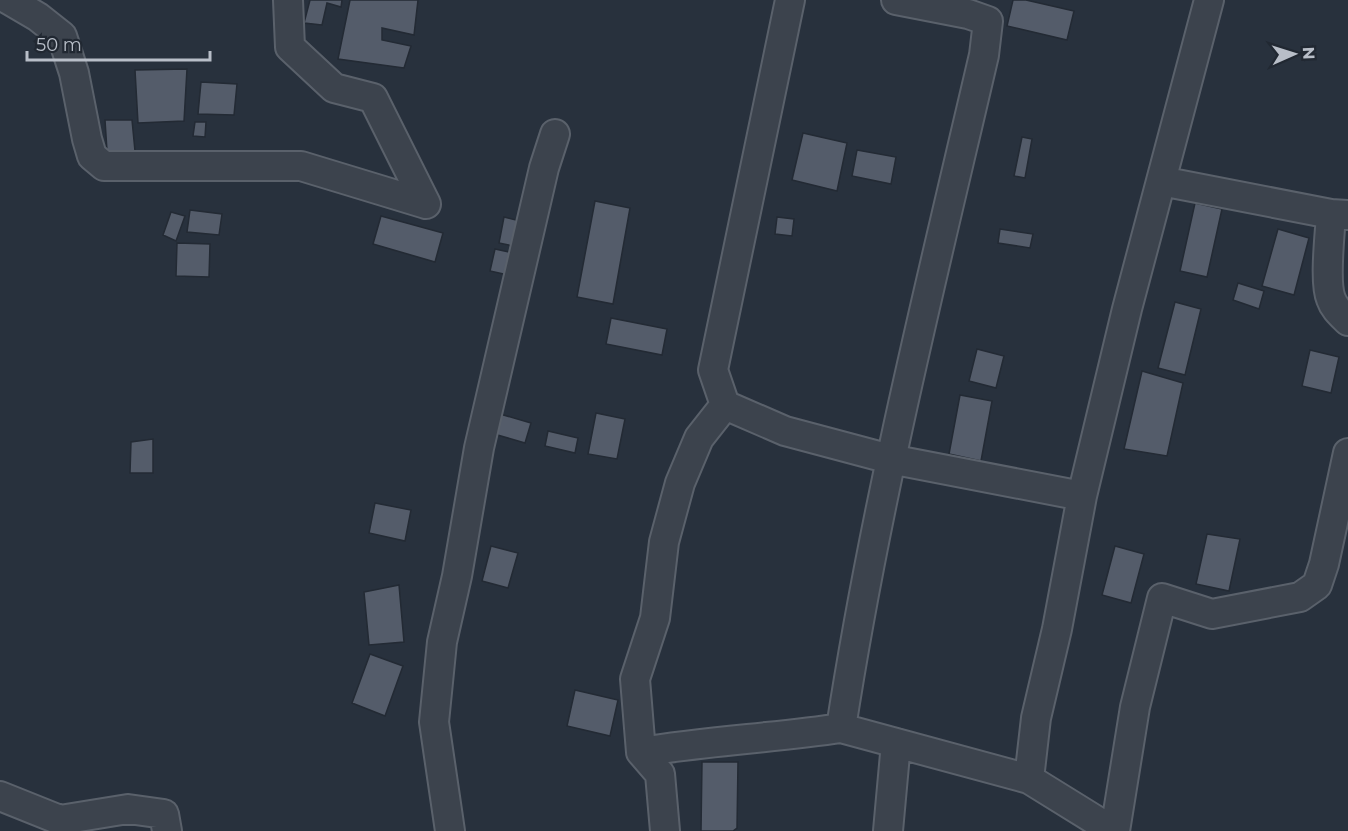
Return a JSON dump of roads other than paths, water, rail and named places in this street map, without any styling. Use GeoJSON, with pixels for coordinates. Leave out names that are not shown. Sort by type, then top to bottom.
{"type":"FeatureCollection","features":[{"type":"Feature","properties":{"kind":"street"},"geometry":{"type":"LineString","coordinates":[[9,0],[38,17],[62,36],[74,73],[92,156],[104,166],[301,166],[426,204],[373,98],[334,88],[290,47],[288,0]]}},
{"type":"Feature","properties":{"kind":"street"},"geometry":{"type":"LineString","coordinates":[[790,0],[713,370],[725,405],[785,431],[890,459],[1082,496]]}},
{"type":"Feature","properties":{"kind":"street"},"geometry":{"type":"LineString","coordinates":[[841,728],[850,667],[890,459],[984,55],[988,21],[968,14],[896,0]]}},
{"type":"Feature","properties":{"kind":"street"},"geometry":{"type":"LineString","coordinates":[[1029,779],[1036,718],[1057,629],[1082,496],[1209,0]]}},
{"type":"Feature","properties":{"kind":"street"},"geometry":{"type":"LineString","coordinates":[[450,831],[434,722],[442,642],[457,576],[479,448],[544,168],[555,134]]}},
{"type":"Feature","properties":{"kind":"street"},"geometry":{"type":"LineString","coordinates":[[1161,181],[1340,215],[1328,280],[1330,297],[1337,311],[1348,321]]}},
{"type":"Feature","properties":{"kind":"street"},"geometry":{"type":"LineString","coordinates":[[665,831],[660,774],[641,752],[635,680],[655,618],[664,542],[680,483],[699,438],[725,405]]}},
{"type":"Feature","properties":{"kind":"street"},"geometry":{"type":"LineString","coordinates":[[641,752],[784,737],[841,728],[1029,779],[1114,831],[1135,707],[1162,598],[1212,614],[1300,597],[1317,585],[1324,564],[1348,453]]}},
{"type":"Feature","properties":{"kind":"street"},"geometry":{"type":"LineString","coordinates":[[888,831],[896,743]]}},
{"type":"Feature","properties":{"kind":"street"},"geometry":{"type":"LineString","coordinates":[[0,796],[60,820],[128,809],[164,814],[166,831]]}}]}
